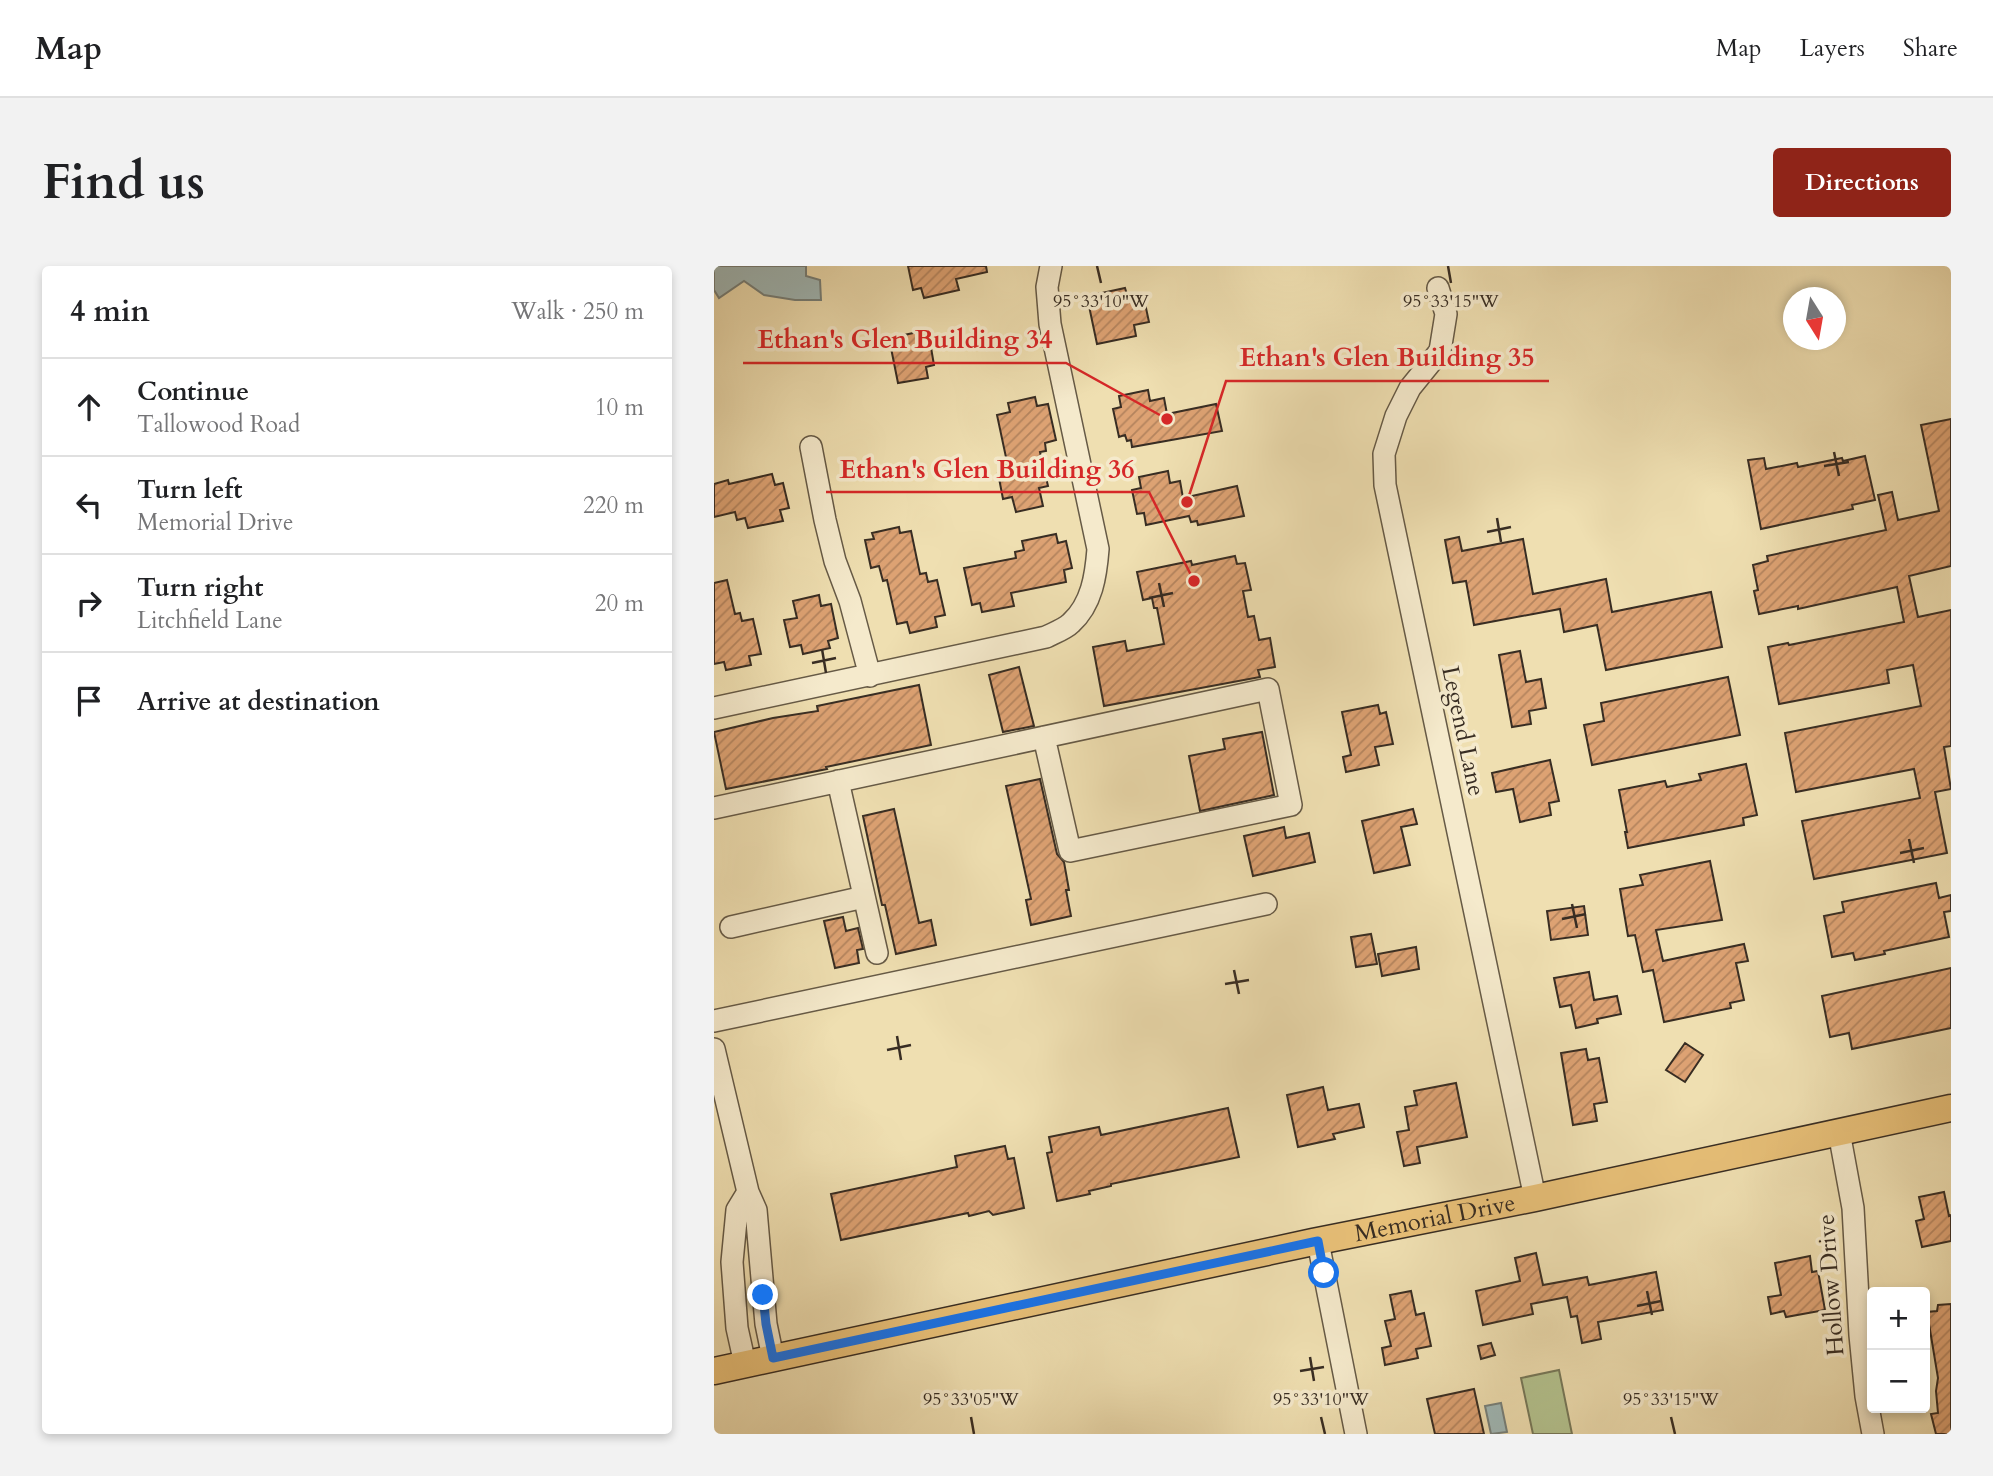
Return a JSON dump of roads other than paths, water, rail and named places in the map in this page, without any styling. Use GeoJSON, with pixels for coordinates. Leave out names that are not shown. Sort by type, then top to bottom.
{"type":"FeatureCollection","features":[{"type":"Feature","properties":{"kind":"main road","name":"Memorial Drive"},"geometry":{"type":"LineString","coordinates":[[714,1371],[1951,1108]]}},
{"type":"Feature","properties":{"kind":"street"},"geometry":{"type":"LineString","coordinates":[[714,708],[1046,637],[1071,624],[1088,602],[1096,575],[1098,549],[1050,324],[1047,287],[1051,266]]}},
{"type":"Feature","properties":{"kind":"street","name":"Legend Lane"},"geometry":{"type":"LineString","coordinates":[[1437,288],[1446,314],[1440,351],[1410,388],[1396,416],[1384,454],[1385,485],[1535,1198]]}},
{"type":"Feature","properties":{"kind":"street"},"geometry":{"type":"LineString","coordinates":[[811,447],[833,551],[850,601],[870,676]]}},
{"type":"Feature","properties":{"kind":"street"},"geometry":{"type":"LineString","coordinates":[[714,808],[1044,737],[1268,690],[1291,805],[1070,850],[1044,737]]}},
{"type":"Feature","properties":{"kind":"street"},"geometry":{"type":"LineString","coordinates":[[838,781],[877,953]]}},
{"type":"Feature","properties":{"kind":"street"},"geometry":{"type":"LineString","coordinates":[[731,926],[864,897]]}},
{"type":"Feature","properties":{"kind":"street"},"geometry":{"type":"LineString","coordinates":[[714,1021],[1266,904]]}},
{"type":"Feature","properties":{"kind":"street"},"geometry":{"type":"LineString","coordinates":[[714,1049],[748,1192],[756,1210],[766,1324],[773,1358]]}},
{"type":"Feature","properties":{"kind":"street","name":"Hollow Drive"},"geometry":{"type":"LineString","coordinates":[[1839,1132],[1853,1208],[1860,1335],[1873,1434]]}},
{"type":"Feature","properties":{"kind":"street"},"geometry":{"type":"LineString","coordinates":[[745,1364],[737,1328],[732,1262],[737,1210],[748,1192]]}},
{"type":"Feature","properties":{"kind":"street"},"geometry":{"type":"LineString","coordinates":[[1318,1241],[1356,1434]]}},
{"type":"Feature","properties":{"kind":"water"},"geometry":{"type":"Polygon","coordinates":[[[714,266],[806,266],[806,276],[820,280],[821,300],[795,300],[764,295],[744,281],[719,298],[714,290],[714,266]]]}},
{"type":"Feature","properties":{"kind":"water"},"geometry":{"type":"Polygon","coordinates":[[[1501,1403],[1507,1432],[1491,1434],[1485,1406],[1501,1403]]]}},
{"type":"Feature","properties":{"kind":"place","name":"Ethan's Glen Building 34"},"geometry":{"type":"Point","coordinates":[1167,419]}},
{"type":"Feature","properties":{"kind":"place","name":"Ethan's Glen Building 35"},"geometry":{"type":"Point","coordinates":[1187,502]}},
{"type":"Feature","properties":{"kind":"place","name":"Ethan's Glen Building 36"},"geometry":{"type":"Point","coordinates":[1194,581]}}]}
